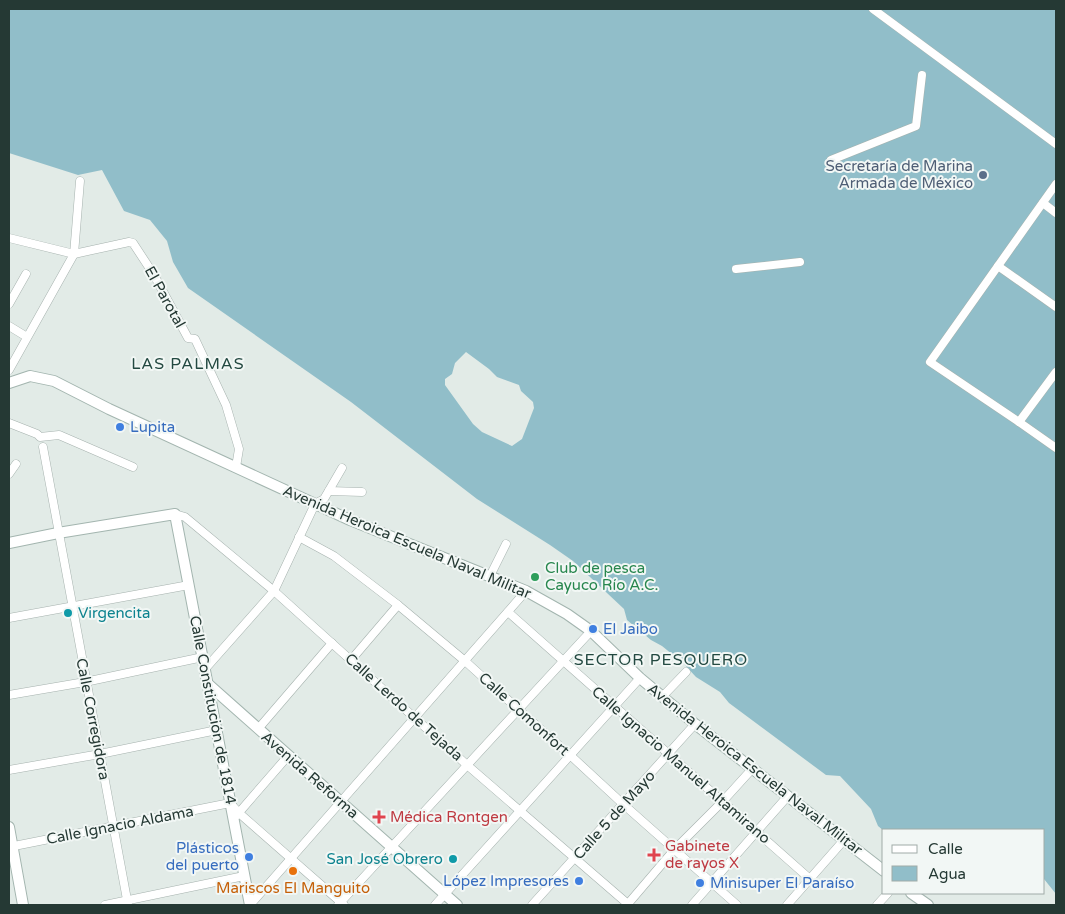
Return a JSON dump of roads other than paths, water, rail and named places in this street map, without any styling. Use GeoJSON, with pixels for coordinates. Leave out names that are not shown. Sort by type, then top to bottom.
{"type":"FeatureCollection","features":[{"type":"Feature","properties":{"kind":"street"},"geometry":{"type":"LineString","coordinates":[[873,9],[1056,144]]}},
{"type":"Feature","properties":{"kind":"street"},"geometry":{"type":"LineString","coordinates":[[831,160],[916,126],[922,75]]}},
{"type":"Feature","properties":{"kind":"street"},"geometry":{"type":"LineString","coordinates":[[9,369],[74,254],[80,181]]}},
{"type":"Feature","properties":{"kind":"street"},"geometry":{"type":"LineString","coordinates":[[1056,184],[930,362],[1056,448]]}},
{"type":"Feature","properties":{"kind":"street"},"geometry":{"type":"LineString","coordinates":[[1049,194],[1056,200]]}},
{"type":"Feature","properties":{"kind":"street"},"geometry":{"type":"LineString","coordinates":[[1042,204],[1056,213]]}},
{"type":"Feature","properties":{"kind":"street","name":"El Parotal"},"geometry":{"type":"LineString","coordinates":[[9,238],[74,254],[129,242],[133,243],[154,275],[188,338],[195,339],[216,382],[226,406],[239,449],[236,467]]}},
{"type":"Feature","properties":{"kind":"street"},"geometry":{"type":"LineString","coordinates":[[736,269],[800,262]]}},
{"type":"Feature","properties":{"kind":"street"},"geometry":{"type":"LineString","coordinates":[[998,266],[1056,307]]}},
{"type":"Feature","properties":{"kind":"street"},"geometry":{"type":"LineString","coordinates":[[9,304],[26,274]]}},
{"type":"Feature","properties":{"kind":"street"},"geometry":{"type":"LineString","coordinates":[[9,326],[27,337]]}},
{"type":"Feature","properties":{"kind":"street"},"geometry":{"type":"LineString","coordinates":[[1019,422],[1056,372]]}},
{"type":"Feature","properties":{"kind":"street","name":"Avenida Heroica Escuela Naval Militar"},"geometry":{"type":"LineString","coordinates":[[9,383],[30,376],[54,381],[109,409],[314,504],[526,591],[591,630],[662,697],[787,797],[882,869]]}},
{"type":"Feature","properties":{"kind":"street"},"geometry":{"type":"LineString","coordinates":[[9,423],[40,437],[59,435],[133,467]]}},
{"type":"Feature","properties":{"kind":"street","name":"Calle Corregidora"},"geometry":{"type":"LineString","coordinates":[[43,447],[127,903]]}},
{"type":"Feature","properties":{"kind":"street"},"geometry":{"type":"LineString","coordinates":[[9,474],[16,464]]}},
{"type":"Feature","properties":{"kind":"street"},"geometry":{"type":"LineString","coordinates":[[205,669],[274,590],[314,504],[324,499],[342,468]]}},
{"type":"Feature","properties":{"kind":"street"},"geometry":{"type":"LineString","coordinates":[[329,491],[362,492]]}},
{"type":"Feature","properties":{"kind":"street"},"geometry":{"type":"LineString","coordinates":[[9,543],[175,514]]}},
{"type":"Feature","properties":{"kind":"street","name":"Calle Constitución de 1814"},"geometry":{"type":"LineString","coordinates":[[175,514],[230,803],[236,817],[250,905]]}},
{"type":"Feature","properties":{"kind":"street","name":"Calle Lerdo de Tejada"},"geometry":{"type":"LineString","coordinates":[[175,514],[185,517],[274,590],[467,765],[628,905]]}},
{"type":"Feature","properties":{"kind":"street","name":"Calle Comonfort"},"geometry":{"type":"LineString","coordinates":[[299,537],[334,556],[398,605],[465,661],[674,850],[738,905]]}},
{"type":"Feature","properties":{"kind":"street"},"geometry":{"type":"LineString","coordinates":[[490,576],[506,544]]}},
{"type":"Feature","properties":{"kind":"street"},"geometry":{"type":"LineString","coordinates":[[9,618],[189,585]]}},
{"type":"Feature","properties":{"kind":"street"},"geometry":{"type":"LineString","coordinates":[[250,905],[526,591]]}},
{"type":"Feature","properties":{"kind":"street"},"geometry":{"type":"LineString","coordinates":[[351,660],[398,605]]}},
{"type":"Feature","properties":{"kind":"street","name":"Calle Ignacio Manuel Altamirano"},"geometry":{"type":"LineString","coordinates":[[508,612],[810,879]]}},
{"type":"Feature","properties":{"kind":"street"},"geometry":{"type":"LineString","coordinates":[[288,756],[236,817],[291,859],[341,904],[591,630]]}},
{"type":"Feature","properties":{"kind":"street"},"geometry":{"type":"LineString","coordinates":[[258,729],[332,643]]}},
{"type":"Feature","properties":{"kind":"street"},"geometry":{"type":"LineString","coordinates":[[9,695],[85,682],[203,657]]}},
{"type":"Feature","properties":{"kind":"street"},"geometry":{"type":"LineString","coordinates":[[662,697],[686,672]]}},
{"type":"Feature","properties":{"kind":"street"},"geometry":{"type":"LineString","coordinates":[[435,905],[640,678]]}},
{"type":"Feature","properties":{"kind":"street","name":"Avenida Reforma"},"geometry":{"type":"LineString","coordinates":[[208,684],[458,905]]}},
{"type":"Feature","properties":{"kind":"street"},"geometry":{"type":"LineString","coordinates":[[9,770],[100,754],[216,726],[214,714],[216,710],[220,707],[232,706]]}},
{"type":"Feature","properties":{"kind":"street","name":"Calle 5 de Mayo"},"geometry":{"type":"LineString","coordinates":[[532,905],[695,724]]}},
{"type":"Feature","properties":{"kind":"street"},"geometry":{"type":"LineString","coordinates":[[628,905],[674,850],[752,769]]}},
{"type":"Feature","properties":{"kind":"street"},"geometry":{"type":"LineString","coordinates":[[692,905],[787,797]]}},
{"type":"Feature","properties":{"kind":"street","name":"Calle Ignacio Aldama"},"geometry":{"type":"LineString","coordinates":[[11,846],[230,803]]}},
{"type":"Feature","properties":{"kind":"street"},"geometry":{"type":"LineString","coordinates":[[9,827],[23,905]]}},
{"type":"Feature","properties":{"kind":"street"},"geometry":{"type":"LineString","coordinates":[[786,905],[844,840]]}},
{"type":"Feature","properties":{"kind":"street"},"geometry":{"type":"LineString","coordinates":[[106,905],[127,903],[244,876]]}},
{"type":"Feature","properties":{"kind":"street"},"geometry":{"type":"LineString","coordinates":[[877,905],[887,894]]}},
{"type":"Feature","properties":{"kind":"street"},"geometry":{"type":"LineString","coordinates":[[912,894],[928,905]]}},
{"type":"Feature","properties":{"kind":"water"},"geometry":{"type":"Polygon","coordinates":[[[9,9],[1056,9],[1056,894],[1045,880],[1045,829],[882,829],[878,826],[871,809],[840,776],[826,775],[729,703],[720,692],[696,677],[683,663],[627,620],[624,609],[573,561],[477,499],[351,402],[188,288],[173,262],[167,241],[150,220],[124,211],[102,170],[78,175],[9,153],[9,9]],[[466,352],[455,363],[452,374],[445,379],[445,385],[473,424],[482,432],[512,446],[522,439],[534,408],[533,402],[521,391],[519,385],[497,377],[466,352]]]}},
{"type":"Feature","properties":{"kind":"place","name":"Secretaría de Marina Armada de México"},"geometry":{"type":"Point","coordinates":[983,175]}},
{"type":"Feature","properties":{"kind":"place","name":"Lupita"},"geometry":{"type":"Point","coordinates":[120,427]}},
{"type":"Feature","properties":{"kind":"place","name":"Club de pesca Cayuco Río A.C."},"geometry":{"type":"Point","coordinates":[535,577]}},
{"type":"Feature","properties":{"kind":"place","name":"Virgencita"},"geometry":{"type":"Point","coordinates":[68,613]}},
{"type":"Feature","properties":{"kind":"place","name":"El Jaibo"},"geometry":{"type":"Point","coordinates":[593,629]}},
{"type":"Feature","properties":{"kind":"place","name":"Médica Rontgen"},"geometry":{"type":"Point","coordinates":[379,817]}},
{"type":"Feature","properties":{"kind":"place","name":"Gabinete de rayos X"},"geometry":{"type":"Point","coordinates":[654,855]}},
{"type":"Feature","properties":{"kind":"place","name":"Plásticos del puerto"},"geometry":{"type":"Point","coordinates":[249,857]}},
{"type":"Feature","properties":{"kind":"place","name":"San José Obrero"},"geometry":{"type":"Point","coordinates":[453,859]}},
{"type":"Feature","properties":{"kind":"place","name":"Mariscos El Manguito"},"geometry":{"type":"Point","coordinates":[293,871]}},
{"type":"Feature","properties":{"kind":"place","name":"López Impresores"},"geometry":{"type":"Point","coordinates":[579,881]}},
{"type":"Feature","properties":{"kind":"place","name":"Minisuper El Paraíso"},"geometry":{"type":"Point","coordinates":[700,883]}},
{"type":"Feature","properties":{"kind":"district","name":"LAS PALMAS"},"geometry":{"type":"Point","coordinates":[188,364]}},
{"type":"Feature","properties":{"kind":"district","name":"SECTOR PESQUERO"},"geometry":{"type":"Point","coordinates":[661,660]}}]}
